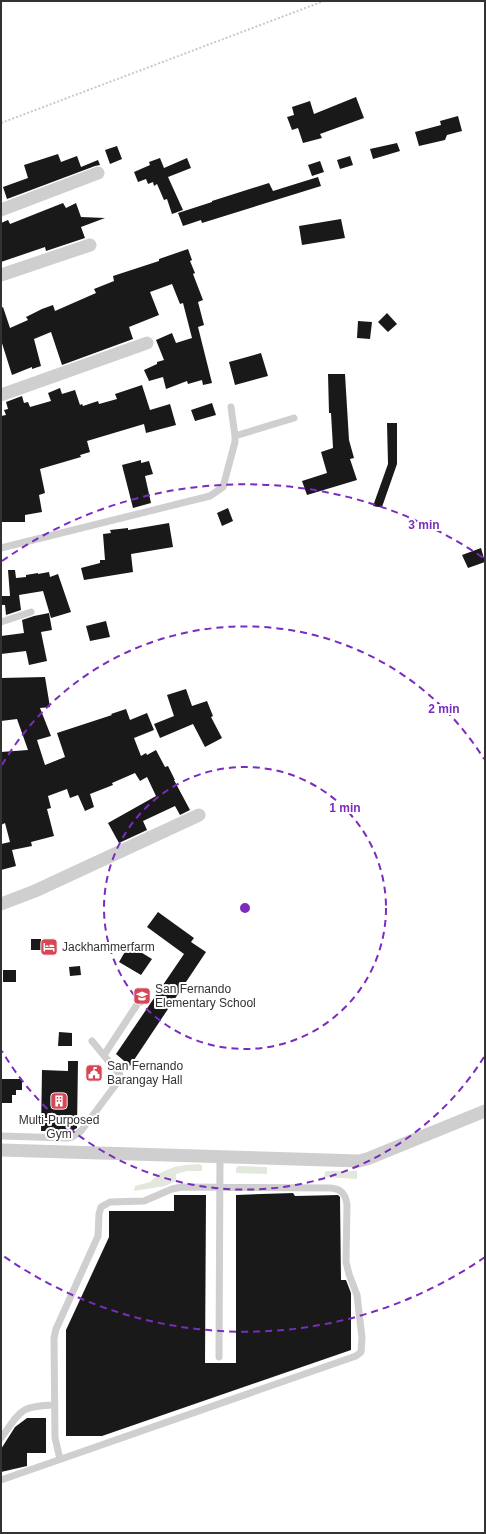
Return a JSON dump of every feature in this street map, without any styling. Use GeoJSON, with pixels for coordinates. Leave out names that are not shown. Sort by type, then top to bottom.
{"type":"FeatureCollection","features":[{"type":"Feature","properties":{"kind":"street"},"geometry":{"type":"LineString","coordinates":[[1,210],[98,173]]}},
{"type":"Feature","properties":{"kind":"street"},"geometry":{"type":"LineString","coordinates":[[1,275],[90,245]]}},
{"type":"Feature","properties":{"kind":"street"},"geometry":{"type":"LineString","coordinates":[[1,395],[147,343]]}},
{"type":"Feature","properties":{"kind":"street"},"geometry":{"type":"LineString","coordinates":[[1,904],[36,891],[199,815]]}},
{"type":"Feature","properties":{"kind":"street"},"geometry":{"type":"LineString","coordinates":[[1,1150],[359,1161],[485,1111]]}},
{"type":"Feature","properties":{"kind":"lane"},"geometry":{"type":"LineString","coordinates":[[1,548],[210,496],[223,487],[236,436],[231,407]]}},
{"type":"Feature","properties":{"kind":"lane"},"geometry":{"type":"LineString","coordinates":[[236,436],[294,418]]}},
{"type":"Feature","properties":{"kind":"lane"},"geometry":{"type":"LineString","coordinates":[[1,622],[31,612]]}},
{"type":"Feature","properties":{"kind":"lane"},"geometry":{"type":"LineString","coordinates":[[104,1055],[140,1000]]}},
{"type":"Feature","properties":{"kind":"lane"},"geometry":{"type":"LineString","coordinates":[[1,1136],[68,1138],[81,1131],[120,1079],[120,1075],[92,1041]]}},
{"type":"Feature","properties":{"kind":"lane"},"geometry":{"type":"LineString","coordinates":[[219,1357],[220,1156]]}},
{"type":"Feature","properties":{"kind":"lane"},"geometry":{"type":"LineString","coordinates":[[1,1480],[356,1356],[361,1352],[362,1338],[357,1295],[346,1262],[347,1205],[346,1197],[342,1192],[331,1188],[176,1187],[144,1201],[110,1202],[101,1207],[99,1214],[98,1236],[54,1334],[54,1438],[60,1459]]}},
{"type":"Feature","properties":{"kind":"lane"},"geometry":{"type":"LineString","coordinates":[[1,1438],[19,1413],[35,1405],[54,1405]]}},
{"type":"Feature","properties":{"kind":"path"},"geometry":{"type":"LineString","coordinates":[[1,123],[324,1]]}},
{"type":"Feature","properties":{"kind":"shaded area"},"geometry":{"type":"Polygon","coordinates":[[[200,1164],[202,1166],[202,1171],[187,1171],[176,1174],[176,1181],[165,1186],[134,1191],[135,1186],[150,1182],[160,1173],[174,1167],[200,1164]]]}},
{"type":"Feature","properties":{"kind":"shaded area"},"geometry":{"type":"Polygon","coordinates":[[[238,1166],[267,1167],[267,1174],[236,1173],[236,1168],[238,1166]]]}},
{"type":"Feature","properties":{"kind":"shaded area"},"geometry":{"type":"Polygon","coordinates":[[[357,1171],[357,1179],[324,1177],[325,1172],[357,1171]]]}},
{"type":"Feature","properties":{"kind":"building"},"geometry":{"type":"Polygon","coordinates":[[[356,97],[364,118],[320,134],[322,138],[303,143],[298,128],[292,130],[287,117],[294,115],[292,107],[310,101],[314,114],[356,97]]]}},
{"type":"Feature","properties":{"kind":"building"},"geometry":{"type":"Polygon","coordinates":[[[458,116],[462,131],[447,135],[445,140],[419,146],[415,132],[441,125],[440,121],[458,116]]]}},
{"type":"Feature","properties":{"kind":"building"},"geometry":{"type":"Polygon","coordinates":[[[397,143],[400,151],[373,159],[370,149],[397,143]]]}},
{"type":"Feature","properties":{"kind":"building"},"geometry":{"type":"Polygon","coordinates":[[[117,146],[122,159],[110,164],[105,150],[117,146]]]}},
{"type":"Feature","properties":{"kind":"building"},"geometry":{"type":"Polygon","coordinates":[[[58,154],[61,162],[77,156],[81,167],[98,160],[100,165],[7,199],[3,187],[28,178],[24,165],[58,154]]]}},
{"type":"Feature","properties":{"kind":"building"},"geometry":{"type":"Polygon","coordinates":[[[350,156],[353,165],[340,169],[337,160],[350,156]]]}},
{"type":"Feature","properties":{"kind":"building"},"geometry":{"type":"Polygon","coordinates":[[[160,158],[164,168],[187,158],[191,168],[168,177],[183,210],[172,214],[167,199],[164,200],[157,184],[154,186],[153,182],[148,184],[146,179],[138,182],[134,172],[150,165],[149,162],[160,158]]]}},
{"type":"Feature","properties":{"kind":"building"},"geometry":{"type":"Polygon","coordinates":[[[320,161],[324,172],[312,176],[308,165],[320,161]]]}},
{"type":"Feature","properties":{"kind":"building"},"geometry":{"type":"Polygon","coordinates":[[[318,177],[321,186],[202,223],[201,220],[183,226],[178,213],[269,183],[273,191],[318,177]]]}},
{"type":"Feature","properties":{"kind":"building"},"geometry":{"type":"Polygon","coordinates":[[[63,203],[66,208],[76,203],[81,217],[105,218],[81,227],[85,238],[46,251],[45,247],[1,262],[1,223],[8,220],[10,224],[63,203]]]}},
{"type":"Feature","properties":{"kind":"building"},"geometry":{"type":"Polygon","coordinates":[[[341,219],[345,238],[302,245],[299,226],[341,219]]]}},
{"type":"Feature","properties":{"kind":"building"},"geometry":{"type":"Polygon","coordinates":[[[188,249],[192,260],[190,261],[195,273],[193,274],[203,300],[198,302],[204,325],[198,327],[212,383],[203,385],[202,380],[188,384],[187,381],[166,389],[163,377],[149,381],[144,370],[157,364],[157,362],[164,360],[156,340],[172,333],[176,343],[192,338],[183,303],[180,304],[172,284],[150,292],[159,315],[129,327],[133,339],[62,365],[51,332],[34,339],[41,366],[32,369],[32,367],[12,375],[1,340],[1,308],[3,307],[10,328],[28,320],[26,317],[42,309],[53,305],[55,311],[96,293],[94,289],[114,281],[113,276],[159,261],[159,259],[188,249]]]}},
{"type":"Feature","properties":{"kind":"building"},"geometry":{"type":"Polygon","coordinates":[[[387,313],[397,324],[388,332],[378,322],[387,313]]]}},
{"type":"Feature","properties":{"kind":"building"},"geometry":{"type":"Polygon","coordinates":[[[358,321],[372,322],[370,339],[357,338],[358,321]]]}},
{"type":"Feature","properties":{"kind":"building"},"geometry":{"type":"Polygon","coordinates":[[[261,353],[268,376],[235,385],[229,362],[261,353]]]}},
{"type":"Feature","properties":{"kind":"building"},"geometry":{"type":"Polygon","coordinates":[[[328,374],[345,374],[349,440],[354,458],[350,459],[357,480],[307,495],[302,481],[327,473],[321,452],[333,448],[331,413],[329,413],[328,374]]]}},
{"type":"Feature","properties":{"kind":"building"},"geometry":{"type":"Polygon","coordinates":[[[142,385],[150,410],[170,404],[176,425],[146,433],[144,424],[87,441],[90,452],[80,455],[81,457],[40,469],[45,493],[39,495],[42,512],[25,515],[25,522],[1,522],[1,416],[6,415],[4,410],[8,409],[6,402],[22,396],[24,403],[28,402],[30,407],[51,401],[48,393],[60,388],[62,394],[75,390],[80,405],[82,404],[83,406],[98,401],[99,404],[117,399],[115,394],[142,385]]]}},
{"type":"Feature","properties":{"kind":"building"},"geometry":{"type":"Polygon","coordinates":[[[212,403],[216,415],[195,421],[191,410],[212,403]]]}},
{"type":"Feature","properties":{"kind":"building"},"geometry":{"type":"Polygon","coordinates":[[[387,423],[397,423],[397,464],[382,507],[378,507],[373,506],[388,464],[387,423]]]}},
{"type":"Feature","properties":{"kind":"building"},"geometry":{"type":"Polygon","coordinates":[[[141,460],[141,463],[149,461],[153,474],[145,476],[151,503],[133,508],[122,465],[141,460]]]}},
{"type":"Feature","properties":{"kind":"building"},"geometry":{"type":"Polygon","coordinates":[[[228,508],[233,521],[222,526],[217,513],[228,508]]]}},
{"type":"Feature","properties":{"kind":"building"},"geometry":{"type":"Polygon","coordinates":[[[169,523],[173,547],[131,554],[133,572],[84,580],[81,568],[100,563],[100,560],[105,560],[103,534],[111,533],[110,530],[128,528],[128,530],[169,523]]]}},
{"type":"Feature","properties":{"kind":"building"},"geometry":{"type":"Polygon","coordinates":[[[481,548],[485,562],[468,568],[462,555],[481,548]]]}},
{"type":"Feature","properties":{"kind":"building"},"geometry":{"type":"Polygon","coordinates":[[[8,570],[15,570],[16,578],[26,577],[26,575],[38,573],[49,572],[50,577],[58,574],[71,612],[51,618],[43,591],[19,595],[21,610],[6,615],[5,605],[1,605],[1,596],[10,596],[8,570]]]}},
{"type":"Feature","properties":{"kind":"building"},"geometry":{"type":"Polygon","coordinates":[[[49,613],[52,630],[41,632],[47,661],[29,665],[26,651],[1,654],[1,636],[24,633],[22,620],[49,613]]]}},
{"type":"Feature","properties":{"kind":"building"},"geometry":{"type":"Polygon","coordinates":[[[106,621],[110,637],[90,641],[86,626],[106,621]]]}},
{"type":"Feature","properties":{"kind":"building"},"geometry":{"type":"Polygon","coordinates":[[[45,677],[50,707],[40,708],[51,736],[37,740],[45,765],[65,757],[57,733],[126,709],[130,720],[147,713],[154,730],[134,738],[141,756],[146,753],[147,755],[156,750],[165,767],[168,766],[190,810],[180,815],[175,806],[143,821],[147,830],[119,843],[108,823],[156,796],[147,777],[140,781],[135,773],[112,783],[113,785],[90,794],[94,807],[85,811],[78,795],[70,798],[67,789],[48,796],[51,808],[47,809],[54,836],[31,842],[32,846],[12,850],[16,866],[1,870],[1,844],[10,842],[5,823],[1,825],[1,752],[28,750],[17,719],[1,721],[1,678],[45,677]]]}},
{"type":"Feature","properties":{"kind":"building"},"geometry":{"type":"Polygon","coordinates":[[[186,689],[192,706],[207,701],[213,716],[211,717],[222,738],[205,747],[193,724],[160,738],[154,724],[174,716],[167,695],[186,689]]]}},
{"type":"Feature","properties":{"kind":"building"},"geometry":{"type":"Polygon","coordinates":[[[158,912],[194,938],[191,942],[206,952],[130,1066],[116,1054],[184,954],[147,927],[158,912]]]}},
{"type":"Feature","properties":{"kind":"building"},"geometry":{"type":"Polygon","coordinates":[[[31,939],[41,939],[41,950],[31,950],[31,939]]]}},
{"type":"Feature","properties":{"kind":"building"},"geometry":{"type":"Polygon","coordinates":[[[129,945],[152,959],[141,975],[119,962],[129,945]]]}},
{"type":"Feature","properties":{"kind":"building"},"geometry":{"type":"Polygon","coordinates":[[[80,966],[81,975],[70,976],[69,967],[80,966]]]}},
{"type":"Feature","properties":{"kind":"building"},"geometry":{"type":"Polygon","coordinates":[[[3,970],[16,970],[16,982],[3,982],[3,970]]]}},
{"type":"Feature","properties":{"kind":"building"},"geometry":{"type":"Polygon","coordinates":[[[59,1032],[72,1033],[72,1046],[58,1046],[59,1032]]]}},
{"type":"Feature","properties":{"kind":"building","name":"Multi-Purposed Gym"},"geometry":{"type":"Polygon","coordinates":[[[68,1061],[78,1061],[77,1128],[72,1131],[41,1131],[42,1070],[68,1071],[68,1061]]]}},
{"type":"Feature","properties":{"kind":"building"},"geometry":{"type":"Polygon","coordinates":[[[1,1079],[22,1079],[22,1090],[16,1090],[16,1095],[12,1095],[12,1103],[1,1103],[1,1079]]]}},
{"type":"Feature","properties":{"kind":"building"},"geometry":{"type":"Polygon","coordinates":[[[293,1193],[295,1196],[338,1195],[340,1197],[341,1280],[346,1280],[351,1293],[351,1350],[102,1436],[66,1436],[66,1330],[109,1237],[109,1211],[174,1211],[174,1195],[206,1195],[205,1363],[236,1363],[236,1195],[293,1193]]]}},
{"type":"Feature","properties":{"kind":"building"},"geometry":{"type":"Polygon","coordinates":[[[27,1418],[46,1418],[46,1453],[27,1453],[27,1466],[1,1472],[1,1449],[15,1427],[27,1418]]]}},
{"type":"Feature","properties":{"kind":"place","name":"Jackhammerfarm"},"geometry":{"type":"Point","coordinates":[49,947]}},
{"type":"Feature","properties":{"kind":"place","name":"San Fernando Elementary School"},"geometry":{"type":"Point","coordinates":[142,996]}},
{"type":"Feature","properties":{"kind":"place","name":"San Fernando Barangay Hall"},"geometry":{"type":"Point","coordinates":[94,1073]}},
{"type":"Feature","properties":{"kind":"place","name":"Multi-Purposed Gym"},"geometry":{"type":"Point","coordinates":[59,1101]}}]}
